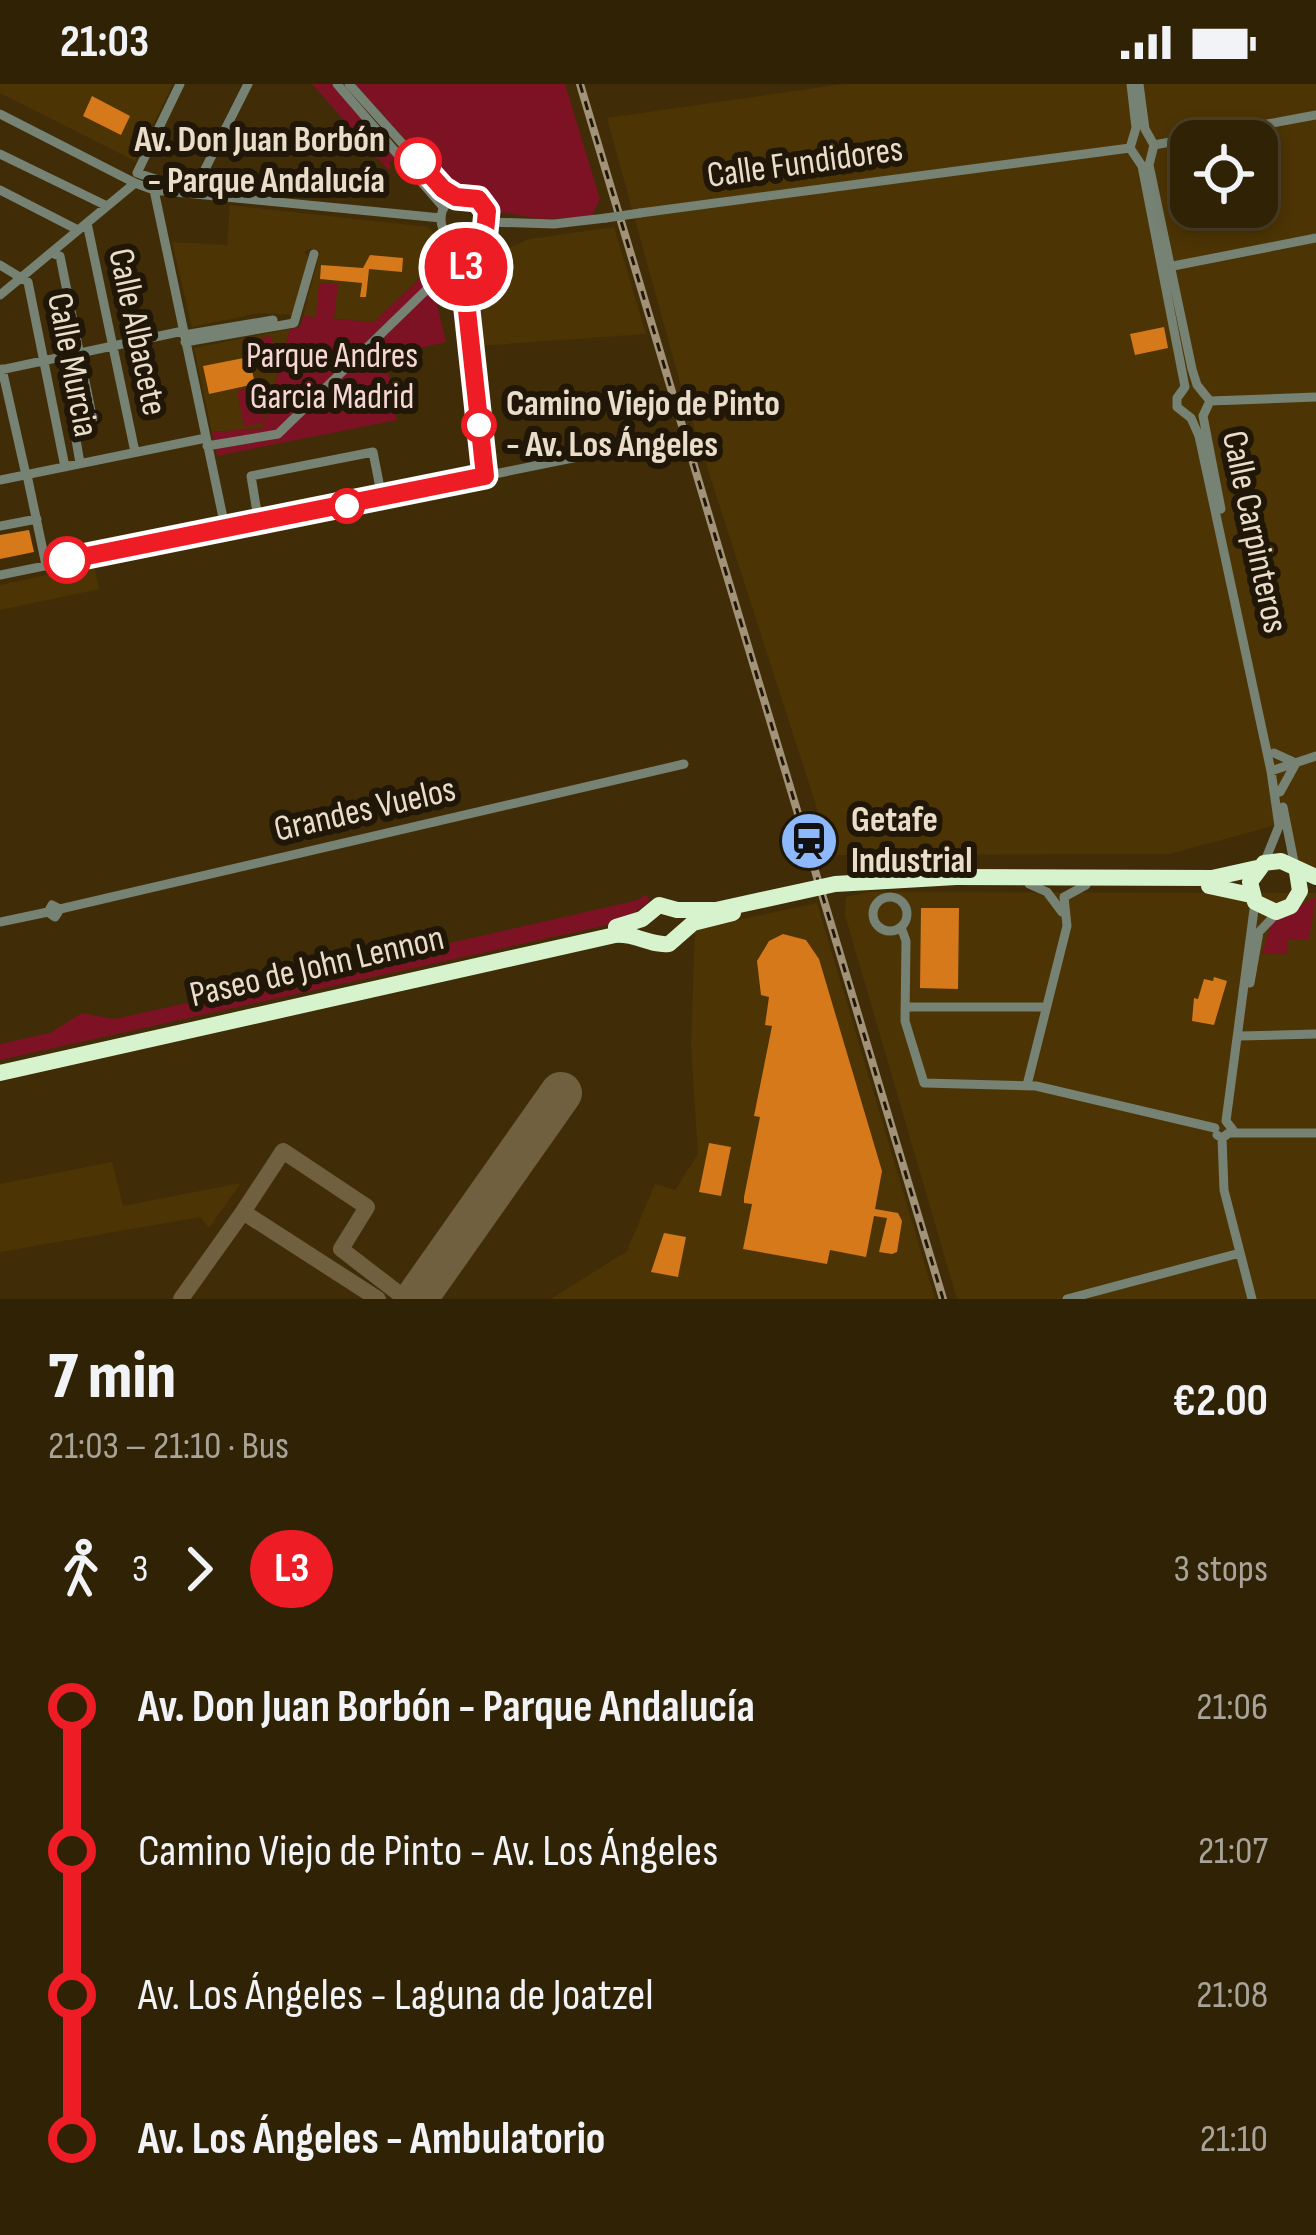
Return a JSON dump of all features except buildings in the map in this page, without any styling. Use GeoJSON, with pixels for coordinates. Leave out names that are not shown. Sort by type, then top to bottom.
{"type":"FeatureCollection","features":[{"type":"Feature","properties":{"kind":"highway"},"geometry":{"type":"LineString","coordinates":[[715,913],[658,904],[642,919],[649,940],[669,944],[715,913],[836,884],[1212,878],[1281,861],[1316,877]]}},
{"type":"Feature","properties":{"kind":"highway"},"geometry":{"type":"LineString","coordinates":[[1253,899],[1250,882],[1260,866]]}},
{"type":"Feature","properties":{"kind":"highway"},"geometry":{"type":"LineString","coordinates":[[956,881],[1217,886],[1253,899],[1264,910],[1281,911],[1307,893],[1297,872]]}},
{"type":"Feature","properties":{"kind":"highway"},"geometry":{"type":"LineString","coordinates":[[676,910],[682,931]]}},
{"type":"Feature","properties":{"kind":"highway","name":"Paseo de John Lennon"},"geometry":{"type":"LineString","coordinates":[[0,1069],[642,919]]}},
{"type":"Feature","properties":{"kind":"highway","name":"Paseo de John Lennon"},"geometry":{"type":"LineString","coordinates":[[0,1069],[515,955],[625,934],[649,940]]}},
{"type":"Feature","properties":{"kind":"street"},"geometry":{"type":"LineString","coordinates":[[0,295],[136,179],[180,84]]}},
{"type":"Feature","properties":{"kind":"street"},"geometry":{"type":"LineString","coordinates":[[193,193],[248,84]]}},
{"type":"Feature","properties":{"kind":"street"},"geometry":{"type":"LineString","coordinates":[[337,84],[442,213],[447,235],[467,243],[480,237],[488,222],[478,199],[456,197],[443,189],[349,84]]}},
{"type":"Feature","properties":{"kind":"street"},"geometry":{"type":"LineString","coordinates":[[1135,84],[1146,138],[1144,157],[1130,148],[1146,138],[1316,116]]}},
{"type":"Feature","properties":{"kind":"street"},"geometry":{"type":"LineString","coordinates":[[0,114],[159,187],[442,213]]}},
{"type":"Feature","properties":{"kind":"street","name":"Calle Fundidores"},"geometry":{"type":"LineString","coordinates":[[488,222],[554,224],[1130,148]]}},
{"type":"Feature","properties":{"kind":"street"},"geometry":{"type":"LineString","coordinates":[[0,154],[107,206]]}},
{"type":"Feature","properties":{"kind":"street","name":"Calle Carpinteros"},"geometry":{"type":"LineString","coordinates":[[1144,157],[1191,386],[1179,393],[1177,407],[1197,417]]}},
{"type":"Feature","properties":{"kind":"street"},"geometry":{"type":"LineString","coordinates":[[159,187],[184,336],[225,527]]}},
{"type":"Feature","properties":{"kind":"street"},"geometry":{"type":"LineString","coordinates":[[0,190],[82,226]]}},
{"type":"Feature","properties":{"kind":"street"},"geometry":{"type":"LineString","coordinates":[[442,213],[456,197]]}},
{"type":"Feature","properties":{"kind":"street","name":"Calle Albacete"},"geometry":{"type":"LineString","coordinates":[[82,226],[135,452]]}},
{"type":"Feature","properties":{"kind":"street"},"geometry":{"type":"LineString","coordinates":[[1167,267],[1316,238]]}},
{"type":"Feature","properties":{"kind":"street"},"geometry":{"type":"LineString","coordinates":[[467,243],[466,301],[485,476]]}},
{"type":"Feature","properties":{"kind":"street"},"geometry":{"type":"LineString","coordinates":[[51,253],[60,256],[93,421],[87,431],[75,434],[80,463]]}},
{"type":"Feature","properties":{"kind":"street"},"geometry":{"type":"LineString","coordinates":[[46,565],[4,369],[112,346],[294,322],[314,254]]}},
{"type":"Feature","properties":{"kind":"street"},"geometry":{"type":"LineString","coordinates":[[0,480],[135,452],[278,434],[454,262],[466,264]]}},
{"type":"Feature","properties":{"kind":"street"},"geometry":{"type":"LineString","coordinates":[[0,266],[21,277]]}},
{"type":"Feature","properties":{"kind":"street","name":"Calle Murcia"},"geometry":{"type":"LineString","coordinates":[[21,277],[28,282],[65,466]]}},
{"type":"Feature","properties":{"kind":"street"},"geometry":{"type":"LineString","coordinates":[[1191,386],[1210,401],[1316,397]]}},
{"type":"Feature","properties":{"kind":"street"},"geometry":{"type":"LineString","coordinates":[[1197,417],[1210,401]]}},
{"type":"Feature","properties":{"kind":"street","name":"Calle Carpinteros"},"geometry":{"type":"LineString","coordinates":[[1197,417],[1274,753],[1279,826],[1260,866]]}},
{"type":"Feature","properties":{"kind":"street","name":"Calle Carpinteros"},"geometry":{"type":"LineString","coordinates":[[1197,417],[1297,872]]}},
{"type":"Feature","properties":{"kind":"street"},"geometry":{"type":"LineString","coordinates":[[0,574],[617,449]]}},
{"type":"Feature","properties":{"kind":"street"},"geometry":{"type":"LineString","coordinates":[[259,524],[251,476],[373,452],[382,498]]}},
{"type":"Feature","properties":{"kind":"street"},"geometry":{"type":"LineString","coordinates":[[0,526],[37,519]]}},
{"type":"Feature","properties":{"kind":"street"},"geometry":{"type":"LineString","coordinates":[[1274,753],[1296,763]]}},
{"type":"Feature","properties":{"kind":"street"},"geometry":{"type":"LineString","coordinates":[[1274,770],[1316,756]]}},
{"type":"Feature","properties":{"kind":"street"},"geometry":{"type":"LineString","coordinates":[[1280,792],[1296,763]]}},
{"type":"Feature","properties":{"kind":"street","name":"Grandes Vuelos"},"geometry":{"type":"LineString","coordinates":[[0,922],[684,764]]}},
{"type":"Feature","properties":{"kind":"street"},"geometry":{"type":"LineString","coordinates":[[1028,884],[1047,892],[1066,916]]}},
{"type":"Feature","properties":{"kind":"street"},"geometry":{"type":"LineString","coordinates":[[1027,1085],[1067,926],[1064,897],[1086,886]]}},
{"type":"Feature","properties":{"kind":"street"},"geometry":{"type":"LineString","coordinates":[[1240,1033],[1253,899]]}},
{"type":"Feature","properties":{"kind":"street"},"geometry":{"type":"LineString","coordinates":[[1252,1299],[1224,1190],[1226,1121],[1259,932],[1264,922],[1281,911]]}},
{"type":"Feature","properties":{"kind":"street"},"geometry":{"type":"LineString","coordinates":[[901,927],[906,941],[907,1031],[924,1083],[1027,1085],[1215,1128],[1227,1136],[1316,1133]]}},
{"type":"Feature","properties":{"kind":"street"},"geometry":{"type":"LineString","coordinates":[[905,1007],[1046,1007]]}},
{"type":"Feature","properties":{"kind":"street"},"geometry":{"type":"LineString","coordinates":[[1240,1033],[1316,1034]]}},
{"type":"Feature","properties":{"kind":"street"},"geometry":{"type":"LineString","coordinates":[[1215,1128],[1226,1121]]}},
{"type":"Feature","properties":{"kind":"street"},"geometry":{"type":"LineString","coordinates":[[1067,1299],[1240,1253]]}},
{"type":"Feature","properties":{"kind":"shaded area"},"geometry":{"type":"Polygon","coordinates":[[[0,84],[173,84],[135,161],[0,93],[0,84]]]}},
{"type":"Feature","properties":{"kind":"shaded area"},"geometry":{"type":"Polygon","coordinates":[[[843,84],[1316,84],[1316,872],[1296,863],[1291,826],[1276,825],[1170,854],[832,855],[681,386],[607,118],[843,84]]]}},
{"type":"Feature","properties":{"kind":"shaded area"},"geometry":{"type":"Polygon","coordinates":[[[230,205],[428,227],[450,249],[374,322],[303,316],[320,251],[309,249],[304,252],[309,258],[294,315],[260,313],[192,327],[172,242],[227,245],[230,205]]]}},
{"type":"Feature","properties":{"kind":"shaded area"},"geometry":{"type":"Polygon","coordinates":[[[614,227],[646,334],[477,346],[473,262],[530,239],[614,227]]]}},
{"type":"Feature","properties":{"kind":"shaded area"},"geometry":{"type":"Polygon","coordinates":[[[290,329],[263,428],[212,432],[194,348],[290,329]]]}},
{"type":"Feature","properties":{"kind":"shaded area"},"geometry":{"type":"Polygon","coordinates":[[[94,565],[99,589],[0,610],[0,585],[94,565]]]}},
{"type":"Feature","properties":{"kind":"shaded area"},"geometry":{"type":"Polygon","coordinates":[[[868,892],[1316,893],[1316,1299],[957,1299],[845,915],[846,897],[868,892]]]}},
{"type":"Feature","properties":{"kind":"shaded area"},"geometry":{"type":"Polygon","coordinates":[[[817,903],[935,1299],[551,1299],[627,1251],[655,1184],[675,1190],[698,1154],[691,1046],[695,929],[817,903]]]}},
{"type":"Feature","properties":{"kind":"shaded area"},"geometry":{"type":"Polygon","coordinates":[[[112,1162],[123,1206],[241,1183],[209,1228],[200,1217],[0,1252],[0,1184],[112,1162]]]}},
{"type":"Feature","properties":{"kind":"green space"},"geometry":{"type":"Polygon","coordinates":[[[312,84],[332,84],[396,157],[389,163],[392,167],[388,170],[312,84]]]}},
{"type":"Feature","properties":{"kind":"green space"},"geometry":{"type":"Polygon","coordinates":[[[355,84],[565,84],[600,199],[591,217],[541,219],[499,212],[480,194],[450,189],[355,84]]]}},
{"type":"Feature","properties":{"kind":"green space","name":"Parque Andres Garcia Madrid"},"geometry":{"type":"Polygon","coordinates":[[[450,249],[456,255],[455,300],[437,304],[446,342],[385,356],[397,420],[217,456],[212,432],[263,428],[263,423],[244,427],[237,391],[256,387],[265,422],[279,370],[261,373],[255,340],[271,336],[279,367],[290,329],[300,327],[303,316],[316,317],[319,283],[338,284],[334,319],[374,322],[450,249]]]}},
{"type":"Feature","properties":{"kind":"green space"},"geometry":{"type":"Polygon","coordinates":[[[646,894],[650,901],[621,922],[0,1060],[0,1044],[50,1033],[82,1013],[114,1019],[638,900],[646,894]]]}},
{"type":"Feature","properties":{"kind":"green space"},"geometry":{"type":"Polygon","coordinates":[[[1316,897],[1309,939],[1288,940],[1288,954],[1262,954],[1272,921],[1316,897]]]}},
{"type":"Feature","properties":{"kind":"taxiway"},"geometry":{"type":"LineString","coordinates":[[378,1299],[243,1212],[283,1151],[367,1207],[341,1249],[406,1299]]}},
{"type":"Feature","properties":{"kind":"taxiway"},"geometry":{"type":"LineString","coordinates":[[181,1299],[243,1212]]}},
{"type":"Feature","properties":{"kind":"runway"},"geometry":{"type":"LineString","coordinates":[[416,1299],[561,1093]]}},
{"type":"Feature","properties":{"kind":"railway"},"geometry":{"type":"LineString","coordinates":[[580,84],[943,1299]]}},
{"type":"Feature","properties":{"kind":"bus line","name":"L3"},"geometry":{"type":"LineString","coordinates":[[67,560],[485,476],[466,301],[467,243],[485,232],[489,218],[478,199],[456,197],[443,189],[418,161]]}},
{"type":"Feature","properties":{"kind":"place","name":"Av. Don Juan Borbón - Parque Andalucía"},"geometry":{"type":"Point","coordinates":[418,161]}},
{"type":"Feature","properties":{"kind":"place","name":"Camino Viejo de Pinto - Av. Los Ángeles"},"geometry":{"type":"Point","coordinates":[479,425]}},
{"type":"Feature","properties":{"kind":"place","name":"Getafe Industrial"},"geometry":{"type":"Point","coordinates":[809,841]}}]}
